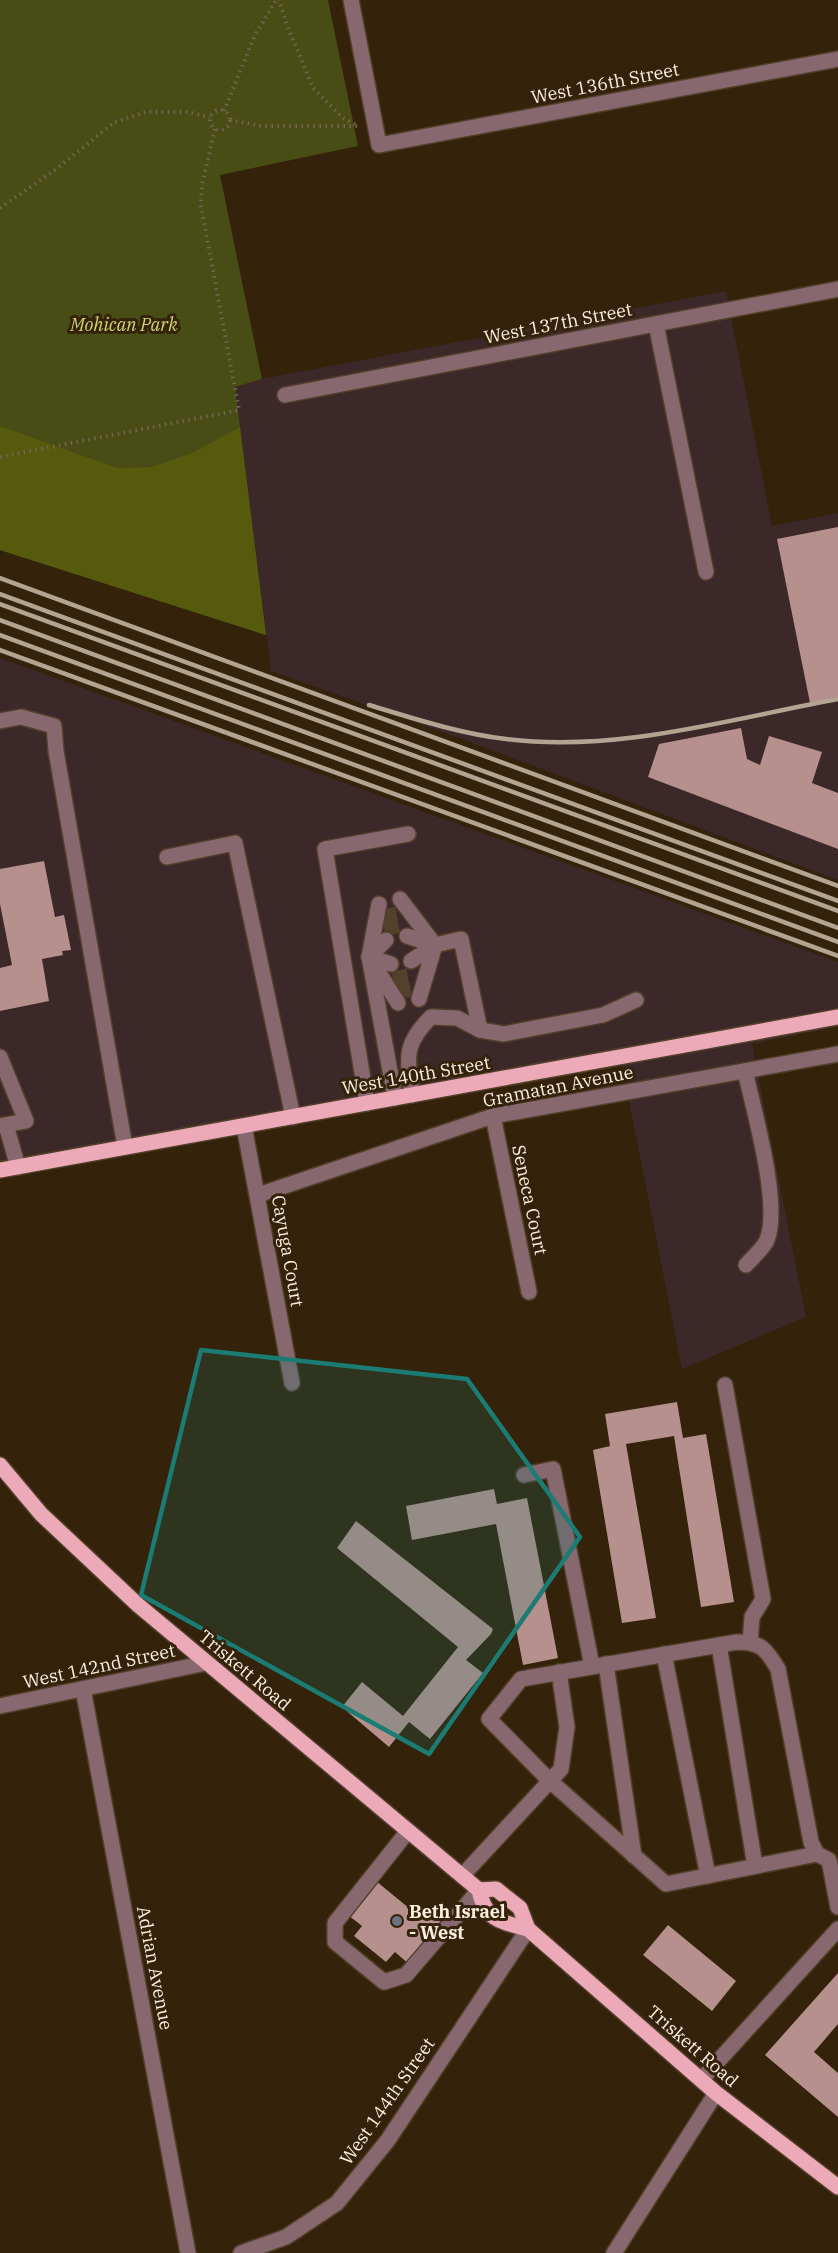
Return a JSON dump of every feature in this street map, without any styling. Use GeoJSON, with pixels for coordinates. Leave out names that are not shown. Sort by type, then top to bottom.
{"type":"FeatureCollection","features":[{"type":"Feature","properties":{"kind":"main road","name":"West 140th Street"},"geometry":{"type":"LineString","coordinates":[[0,1170],[838,1017]]}},
{"type":"Feature","properties":{"kind":"main road","name":"Triskett Road"},"geometry":{"type":"LineString","coordinates":[[0,1465],[42,1514],[138,1605],[479,1890],[483,1906],[502,1923],[528,1929],[716,2093],[838,2187]]}},
{"type":"Feature","properties":{"kind":"main road","name":"Triskett Road"},"geometry":{"type":"LineString","coordinates":[[479,1890],[496,1889],[520,1908],[528,1929]]}},
{"type":"Feature","properties":{"kind":"street","name":"West 136th Street"},"geometry":{"type":"LineString","coordinates":[[351,0],[379,145],[838,59]]}},
{"type":"Feature","properties":{"kind":"street","name":"West 137th Street"},"geometry":{"type":"LineString","coordinates":[[285,395],[838,289]]}},
{"type":"Feature","properties":{"kind":"street"},"geometry":{"type":"LineString","coordinates":[[656,324],[706,572]]}},
{"type":"Feature","properties":{"kind":"street"},"geometry":{"type":"LineString","coordinates":[[0,721],[21,717],[54,726],[56,751],[125,1148]]}},
{"type":"Feature","properties":{"kind":"street"},"geometry":{"type":"LineString","coordinates":[[367,1104],[325,849],[408,834]]}},
{"type":"Feature","properties":{"kind":"street"},"geometry":{"type":"LineString","coordinates":[[167,857],[235,843],[293,1117]]}},
{"type":"Feature","properties":{"kind":"street"},"geometry":{"type":"LineString","coordinates":[[435,945],[403,918],[435,945]]}},
{"type":"Feature","properties":{"kind":"street"},"geometry":{"type":"LineString","coordinates":[[369,957],[383,922],[369,957],[395,1098]]}},
{"type":"Feature","properties":{"kind":"street"},"geometry":{"type":"LineString","coordinates":[[435,945],[415,981],[435,945],[461,939],[480,1030]]}},
{"type":"Feature","properties":{"kind":"street"},"geometry":{"type":"LineString","coordinates":[[369,957],[395,985],[369,957]]}},
{"type":"Feature","properties":{"kind":"street"},"geometry":{"type":"LineString","coordinates":[[412,1095],[408,1052],[419,1029],[431,1017],[457,1018],[480,1030],[504,1034],[603,1015],[636,1000]]}},
{"type":"Feature","properties":{"kind":"street","name":"Gramatan Avenue"},"geometry":{"type":"LineString","coordinates":[[258,1195],[493,1116],[838,1054]]}},
{"type":"Feature","properties":{"kind":"street"},"geometry":{"type":"LineString","coordinates":[[0,1057],[26,1121],[3,1126],[18,1167]]}},
{"type":"Feature","properties":{"kind":"street"},"geometry":{"type":"LineString","coordinates":[[745,1071],[771,1201],[771,1224],[766,1242],[746,1265]]}},
{"type":"Feature","properties":{"kind":"street","name":"Seneca Court"},"geometry":{"type":"LineString","coordinates":[[493,1116],[529,1292]]}},
{"type":"Feature","properties":{"kind":"street","name":"Cayuga Court"},"geometry":{"type":"LineString","coordinates":[[244,1126],[292,1383]]}},
{"type":"Feature","properties":{"kind":"street"},"geometry":{"type":"LineString","coordinates":[[725,1385],[763,1599],[752,1617],[750,1642]]}},
{"type":"Feature","properties":{"kind":"street"},"geometry":{"type":"LineString","coordinates":[[524,1475],[553,1469],[599,1665],[634,1856]]}},
{"type":"Feature","properties":{"kind":"street"},"geometry":{"type":"LineString","coordinates":[[817,1854],[811,1842],[778,1669],[769,1653],[759,1645],[750,1642],[718,1645],[521,1679],[489,1719],[550,1781],[666,1884],[817,1854],[830,1860],[838,1907]]}},
{"type":"Feature","properties":{"kind":"street"},"geometry":{"type":"LineString","coordinates":[[718,1645],[755,1866]]}},
{"type":"Feature","properties":{"kind":"street"},"geometry":{"type":"LineString","coordinates":[[664,1654],[708,1876]]}},
{"type":"Feature","properties":{"kind":"street","name":"West 142nd Street"},"geometry":{"type":"LineString","coordinates":[[0,1706],[206,1663]]}},
{"type":"Feature","properties":{"kind":"street"},"geometry":{"type":"LineString","coordinates":[[462,1876],[561,1769],[567,1727],[559,1672]]}},
{"type":"Feature","properties":{"kind":"street","name":"Adrian Avenue"},"geometry":{"type":"LineString","coordinates":[[83,1689],[188,2253]]}},
{"type":"Feature","properties":{"kind":"street"},"geometry":{"type":"LineString","coordinates":[[408,1831],[334,1923],[335,1942],[384,1982],[405,1975],[479,1890]]}},
{"type":"Feature","properties":{"kind":"street","name":"West 144th Street"},"geometry":{"type":"LineString","coordinates":[[241,2253],[286,2238],[337,2203],[388,2140],[528,1929]]}},
{"type":"Feature","properties":{"kind":"street"},"geometry":{"type":"LineString","coordinates":[[702,2080],[838,1929]]}},
{"type":"Feature","properties":{"kind":"street"},"geometry":{"type":"LineString","coordinates":[[620,2249],[716,2093]]}},
{"type":"Feature","properties":{"kind":"path"},"geometry":{"type":"LineString","coordinates":[[224,111],[254,37],[278,0]]}},
{"type":"Feature","properties":{"kind":"path"},"geometry":{"type":"LineString","coordinates":[[224,111],[230,120],[262,126],[358,126],[344,118],[313,88],[278,0]]}},
{"type":"Feature","properties":{"kind":"path"},"geometry":{"type":"LineString","coordinates":[[224,111],[215,111],[209,122],[219,130],[226,127],[230,120]]}},
{"type":"Feature","properties":{"kind":"path"},"geometry":{"type":"LineString","coordinates":[[0,208],[55,170],[116,122],[146,112],[186,112],[210,117]]}},
{"type":"Feature","properties":{"kind":"path"},"geometry":{"type":"LineString","coordinates":[[0,457],[239,410],[201,206],[202,185],[215,129]]}},
{"type":"Feature","properties":{"kind":"highlighted area"},"geometry":{"type":"Polygon","coordinates":[[[201,1350],[467,1379],[580,1537],[429,1754],[141,1595],[201,1350]]]}},
{"type":"Feature","properties":{"kind":"shaded area"},"geometry":{"type":"Polygon","coordinates":[[[726,291],[772,526],[838,513],[838,880],[446,733],[271,671],[235,387],[262,379],[726,291]]]}},
{"type":"Feature","properties":{"kind":"shaded area"},"geometry":{"type":"Polygon","coordinates":[[[0,426],[117,468],[152,467],[192,453],[240,427],[266,635],[0,550],[0,426]]]}},
{"type":"Feature","properties":{"kind":"shaded area"},"geometry":{"type":"Polygon","coordinates":[[[0,658],[838,962],[838,1026],[752,1044],[806,1317],[682,1369],[619,1050],[0,1161],[0,658]]]}},
{"type":"Feature","properties":{"kind":"green space","name":"Mohican Park"},"geometry":{"type":"Polygon","coordinates":[[[0,0],[328,0],[358,146],[220,175],[262,379],[235,387],[266,635],[0,550],[0,0]]]}},
{"type":"Feature","properties":{"kind":"building"},"geometry":{"type":"Polygon","coordinates":[[[838,527],[838,697],[810,703],[777,539],[838,527]]]}},
{"type":"Feature","properties":{"kind":"building"},"geometry":{"type":"Polygon","coordinates":[[[741,728],[747,759],[760,765],[769,736],[822,752],[812,783],[838,793],[838,849],[648,777],[659,744],[741,728]]]}},
{"type":"Feature","properties":{"kind":"building"},"geometry":{"type":"Polygon","coordinates":[[[44,861],[55,917],[64,915],[71,950],[62,951],[63,955],[42,959],[49,1001],[0,1011],[0,968],[12,965],[0,904],[0,869],[44,861]]]}},
{"type":"Feature","properties":{"kind":"building"},"geometry":{"type":"Polygon","coordinates":[[[677,1402],[683,1438],[706,1434],[734,1602],[701,1607],[674,1436],[626,1444],[656,1618],[622,1623],[593,1450],[610,1446],[605,1414],[677,1402]]]}},
{"type":"Feature","properties":{"kind":"building"},"geometry":{"type":"Polygon","coordinates":[[[494,1489],[497,1504],[527,1498],[558,1658],[523,1665],[496,1524],[412,1540],[406,1506],[494,1489]]]}},
{"type":"Feature","properties":{"kind":"building"},"geometry":{"type":"Polygon","coordinates":[[[356,1521],[493,1629],[466,1660],[483,1673],[430,1739],[409,1722],[389,1747],[342,1707],[362,1682],[403,1716],[458,1647],[337,1548],[356,1521]]]}},
{"type":"Feature","properties":{"kind":"building","name":"Beth Israel - West"},"geometry":{"type":"Polygon","coordinates":[[[376,1881],[421,1918],[427,1911],[443,1924],[410,1965],[395,1952],[386,1962],[354,1936],[362,1926],[348,1915],[376,1881]]]}},
{"type":"Feature","properties":{"kind":"building"},"geometry":{"type":"Polygon","coordinates":[[[668,1925],[736,1981],[712,2011],[643,1955],[668,1925]]]}},
{"type":"Feature","properties":{"kind":"building"},"geometry":{"type":"Polygon","coordinates":[[[838,1973],[838,2024],[814,2052],[838,2073],[838,2117],[765,2055],[838,1973]]]}},
{"type":"Feature","properties":{"kind":"tunnel"},"geometry":{"type":"LineString","coordinates":[[382,917],[402,913]]}},
{"type":"Feature","properties":{"kind":"tunnel"},"geometry":{"type":"LineString","coordinates":[[384,929],[405,924]]}},
{"type":"Feature","properties":{"kind":"tunnel"},"geometry":{"type":"LineString","coordinates":[[393,979],[414,975]]}},
{"type":"Feature","properties":{"kind":"tunnel"},"geometry":{"type":"LineString","coordinates":[[396,992],[417,988]]}},
{"type":"Feature","properties":{"kind":"railway"},"geometry":{"type":"LineString","coordinates":[[0,578],[838,886]]}},
{"type":"Feature","properties":{"kind":"railway"},"geometry":{"type":"LineString","coordinates":[[0,594],[838,901]]}},
{"type":"Feature","properties":{"kind":"railway"},"geometry":{"type":"LineString","coordinates":[[0,604],[838,911]]}},
{"type":"Feature","properties":{"kind":"railway"},"geometry":{"type":"LineString","coordinates":[[0,620],[838,928]]}},
{"type":"Feature","properties":{"kind":"railway"},"geometry":{"type":"LineString","coordinates":[[0,635],[838,942]]}},
{"type":"Feature","properties":{"kind":"railway"},"geometry":{"type":"LineString","coordinates":[[0,650],[838,956]]}},
{"type":"Feature","properties":{"kind":"railway"},"geometry":{"type":"LineString","coordinates":[[369,705],[472,733],[506,739],[548,742],[631,738],[673,732],[838,699]]}},
{"type":"Feature","properties":{"kind":"place","name":"Beth Israel - West"},"geometry":{"type":"Point","coordinates":[397,1921]}}]}
